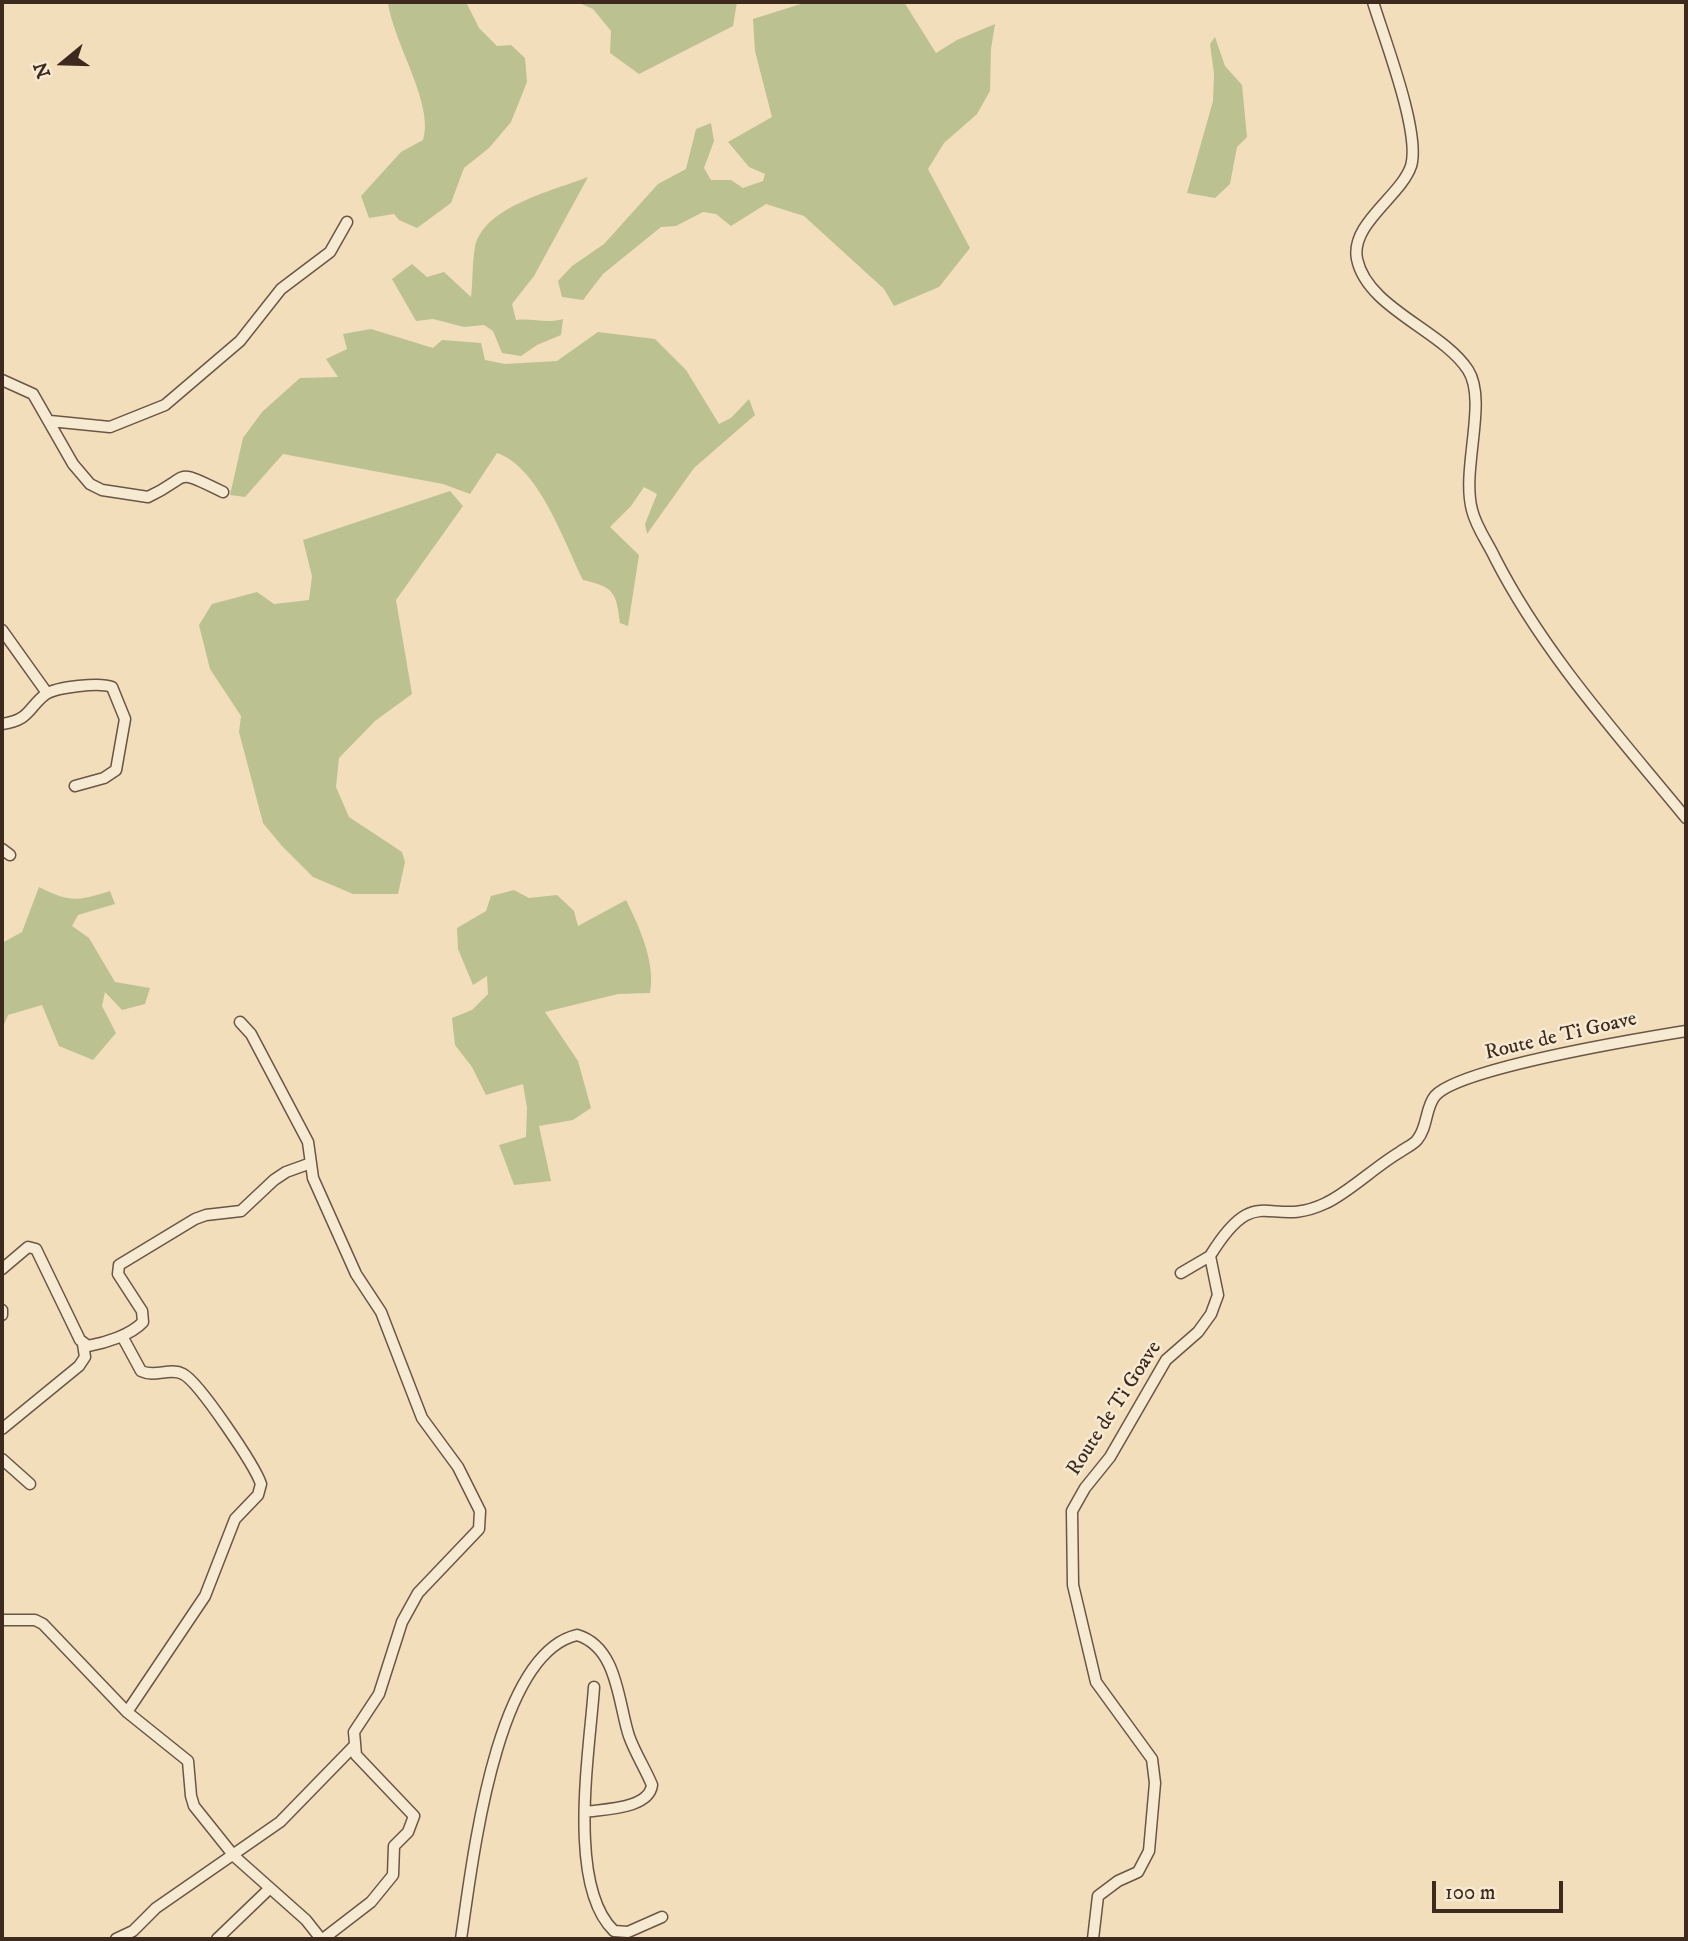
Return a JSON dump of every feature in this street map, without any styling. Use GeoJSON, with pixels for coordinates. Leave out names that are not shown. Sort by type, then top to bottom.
{"type":"FeatureCollection","features":[{"type":"Feature","properties":{"kind":"street"},"geometry":{"type":"LineString","coordinates":[[1373,2],[1412,132],[1411,166],[1357,240],[1357,259],[1367,284],[1468,370],[1476,391],[1468,479],[1472,512],[1524,610],[1575,682],[1686,818]]}},
{"type":"Feature","properties":{"kind":"street"},"geometry":{"type":"LineString","coordinates":[[50,421],[110,427],[165,405],[240,341],[281,289],[330,252],[347,222]]}},
{"type":"Feature","properties":{"kind":"street"},"geometry":{"type":"LineString","coordinates":[[2,380],[33,394],[73,464],[95,488],[148,497],[176,478],[190,476],[223,492]]}},
{"type":"Feature","properties":{"kind":"street"},"geometry":{"type":"LineString","coordinates":[[2,630],[47,693]]}},
{"type":"Feature","properties":{"kind":"street"},"geometry":{"type":"LineString","coordinates":[[2,724],[29,715],[47,693],[107,685],[115,691],[125,719],[116,770],[104,778],[75,786]]}},
{"type":"Feature","properties":{"kind":"street"},"geometry":{"type":"LineString","coordinates":[[2,1620],[35,1620],[43,1625],[127,1712],[188,1761],[194,1806],[233,1856],[268,1890],[306,1920],[322,1939],[371,1902],[393,1875],[394,1846],[408,1832],[414,1816],[356,1755],[354,1732],[379,1694],[402,1622],[418,1592],[479,1529],[480,1511],[458,1467],[422,1418],[381,1312],[356,1274],[313,1178],[308,1142],[251,1034],[240,1022]]}},
{"type":"Feature","properties":{"kind":"street","name":"Route de Ti Goave"},"geometry":{"type":"LineString","coordinates":[[1093,1939],[1098,1896],[1118,1881],[1138,1872],[1149,1851],[1155,1783],[1152,1759],[1096,1682],[1073,1585],[1072,1511],[1085,1488],[1110,1457],[1166,1360],[1198,1332],[1211,1314],[1218,1295],[1210,1256],[1241,1215],[1259,1210],[1296,1212],[1327,1203],[1373,1168],[1416,1142],[1436,1095],[1467,1077],[1604,1044],[1686,1031]]}},
{"type":"Feature","properties":{"kind":"street"},"geometry":{"type":"LineString","coordinates":[[83,1344],[95,1345],[122,1336],[140,1326],[144,1317],[118,1274],[119,1265],[195,1219],[241,1211],[274,1180],[311,1163]]}},
{"type":"Feature","properties":{"kind":"street"},"geometry":{"type":"LineString","coordinates":[[2,1269],[28,1247],[36,1249],[83,1344],[85,1357],[79,1366],[2,1429]]}},
{"type":"Feature","properties":{"kind":"street"},"geometry":{"type":"LineString","coordinates":[[1181,1273],[1210,1256]]}},
{"type":"Feature","properties":{"kind":"street"},"geometry":{"type":"LineString","coordinates":[[122,1336],[141,1371],[154,1374],[177,1372],[187,1377],[207,1400],[261,1484],[258,1495],[235,1519],[205,1596],[127,1712]]}},
{"type":"Feature","properties":{"kind":"street"},"geometry":{"type":"LineString","coordinates":[[2,1459],[30,1484]]}},
{"type":"Feature","properties":{"kind":"street"},"geometry":{"type":"LineString","coordinates":[[461,1939],[475,1841],[505,1724],[517,1694],[536,1663],[561,1638],[577,1635],[598,1648],[610,1668],[629,1736],[652,1785],[644,1798],[622,1807],[585,1812]]}},
{"type":"Feature","properties":{"kind":"street"},"geometry":{"type":"LineString","coordinates":[[594,1687],[585,1812],[586,1869],[609,1927],[619,1934],[662,1917]]}},
{"type":"Feature","properties":{"kind":"street"},"geometry":{"type":"LineString","coordinates":[[116,1939],[133,1931],[156,1908],[280,1822],[355,1745]]}},
{"type":"Feature","properties":{"kind":"street"},"geometry":{"type":"LineString","coordinates":[[217,1939],[268,1890]]}},
{"type":"Feature","properties":{"kind":"green space"},"geometry":{"type":"Polygon","coordinates":[[[388,2],[466,2],[479,28],[497,46],[511,45],[525,58],[527,82],[511,122],[489,148],[464,168],[451,203],[417,228],[399,220],[394,214],[369,218],[361,196],[401,152],[423,140],[425,126],[418,91],[388,2]]]}},
{"type":"Feature","properties":{"kind":"green space"},"geometry":{"type":"Polygon","coordinates":[[[577,2],[737,2],[733,26],[639,74],[610,53],[611,31],[593,9],[577,2]]]}},
{"type":"Feature","properties":{"kind":"green space"},"geometry":{"type":"Polygon","coordinates":[[[807,2],[904,2],[936,53],[957,40],[995,24],[991,49],[990,91],[977,114],[944,143],[928,169],[970,248],[939,287],[894,306],[884,289],[804,216],[766,204],[731,226],[716,214],[703,212],[676,226],[661,227],[603,274],[583,300],[562,297],[558,281],[572,266],[604,244],[658,184],[686,169],[696,129],[711,123],[714,141],[704,168],[711,180],[731,180],[743,188],[763,181],[765,174],[749,167],[728,142],[772,117],[755,51],[753,19],[807,2]]]}},
{"type":"Feature","properties":{"kind":"green space"},"geometry":{"type":"Polygon","coordinates":[[[1215,37],[1225,66],[1242,85],[1247,137],[1237,147],[1230,184],[1215,198],[1187,193],[1213,101],[1214,74],[1210,44],[1215,37]]]}},
{"type":"Feature","properties":{"kind":"green space"},"geometry":{"type":"Polygon","coordinates":[[[588,177],[534,276],[512,304],[516,320],[563,319],[561,335],[537,345],[521,356],[502,353],[493,331],[484,325],[464,327],[433,319],[416,321],[392,279],[412,264],[427,277],[444,272],[471,297],[475,247],[481,233],[492,221],[505,211],[539,194],[588,177]]]}},
{"type":"Feature","properties":{"kind":"green space"},"geometry":{"type":"Polygon","coordinates":[[[371,329],[433,348],[442,340],[481,343],[485,360],[505,364],[557,361],[598,332],[655,339],[686,370],[719,424],[731,418],[749,399],[755,415],[694,468],[647,534],[645,524],[657,494],[644,487],[631,506],[610,527],[639,555],[628,626],[620,623],[612,593],[602,585],[583,580],[538,489],[512,461],[497,453],[470,494],[443,484],[283,454],[245,497],[230,495],[243,438],[262,412],[300,378],[338,377],[326,359],[347,349],[343,334],[371,329]]]}},
{"type":"Feature","properties":{"kind":"green space"},"geometry":{"type":"Polygon","coordinates":[[[450,491],[463,506],[396,600],[412,694],[375,721],[339,758],[336,787],[349,817],[402,852],[405,862],[398,894],[353,894],[313,877],[263,823],[239,732],[241,716],[210,669],[199,625],[212,604],[257,592],[274,604],[309,600],[312,576],[303,540],[450,491]]]}},
{"type":"Feature","properties":{"kind":"green space"},"geometry":{"type":"Polygon","coordinates":[[[39,887],[74,899],[110,891],[115,904],[78,915],[72,926],[89,938],[115,982],[150,988],[145,1004],[122,1010],[105,992],[102,1006],[116,1033],[93,1060],[59,1046],[42,1005],[8,1015],[3,1027],[2,1053],[2,943],[22,932],[39,887]]]}},
{"type":"Feature","properties":{"kind":"green space"},"geometry":{"type":"Polygon","coordinates":[[[514,890],[529,898],[557,895],[574,911],[578,926],[626,900],[645,945],[651,981],[650,993],[618,994],[545,1012],[578,1061],[591,1108],[573,1120],[539,1126],[551,1181],[514,1185],[499,1145],[526,1137],[527,1108],[523,1084],[486,1095],[472,1067],[455,1045],[452,1018],[472,1010],[488,994],[487,976],[473,985],[458,949],[457,928],[486,911],[491,896],[514,890]]]}}]}
